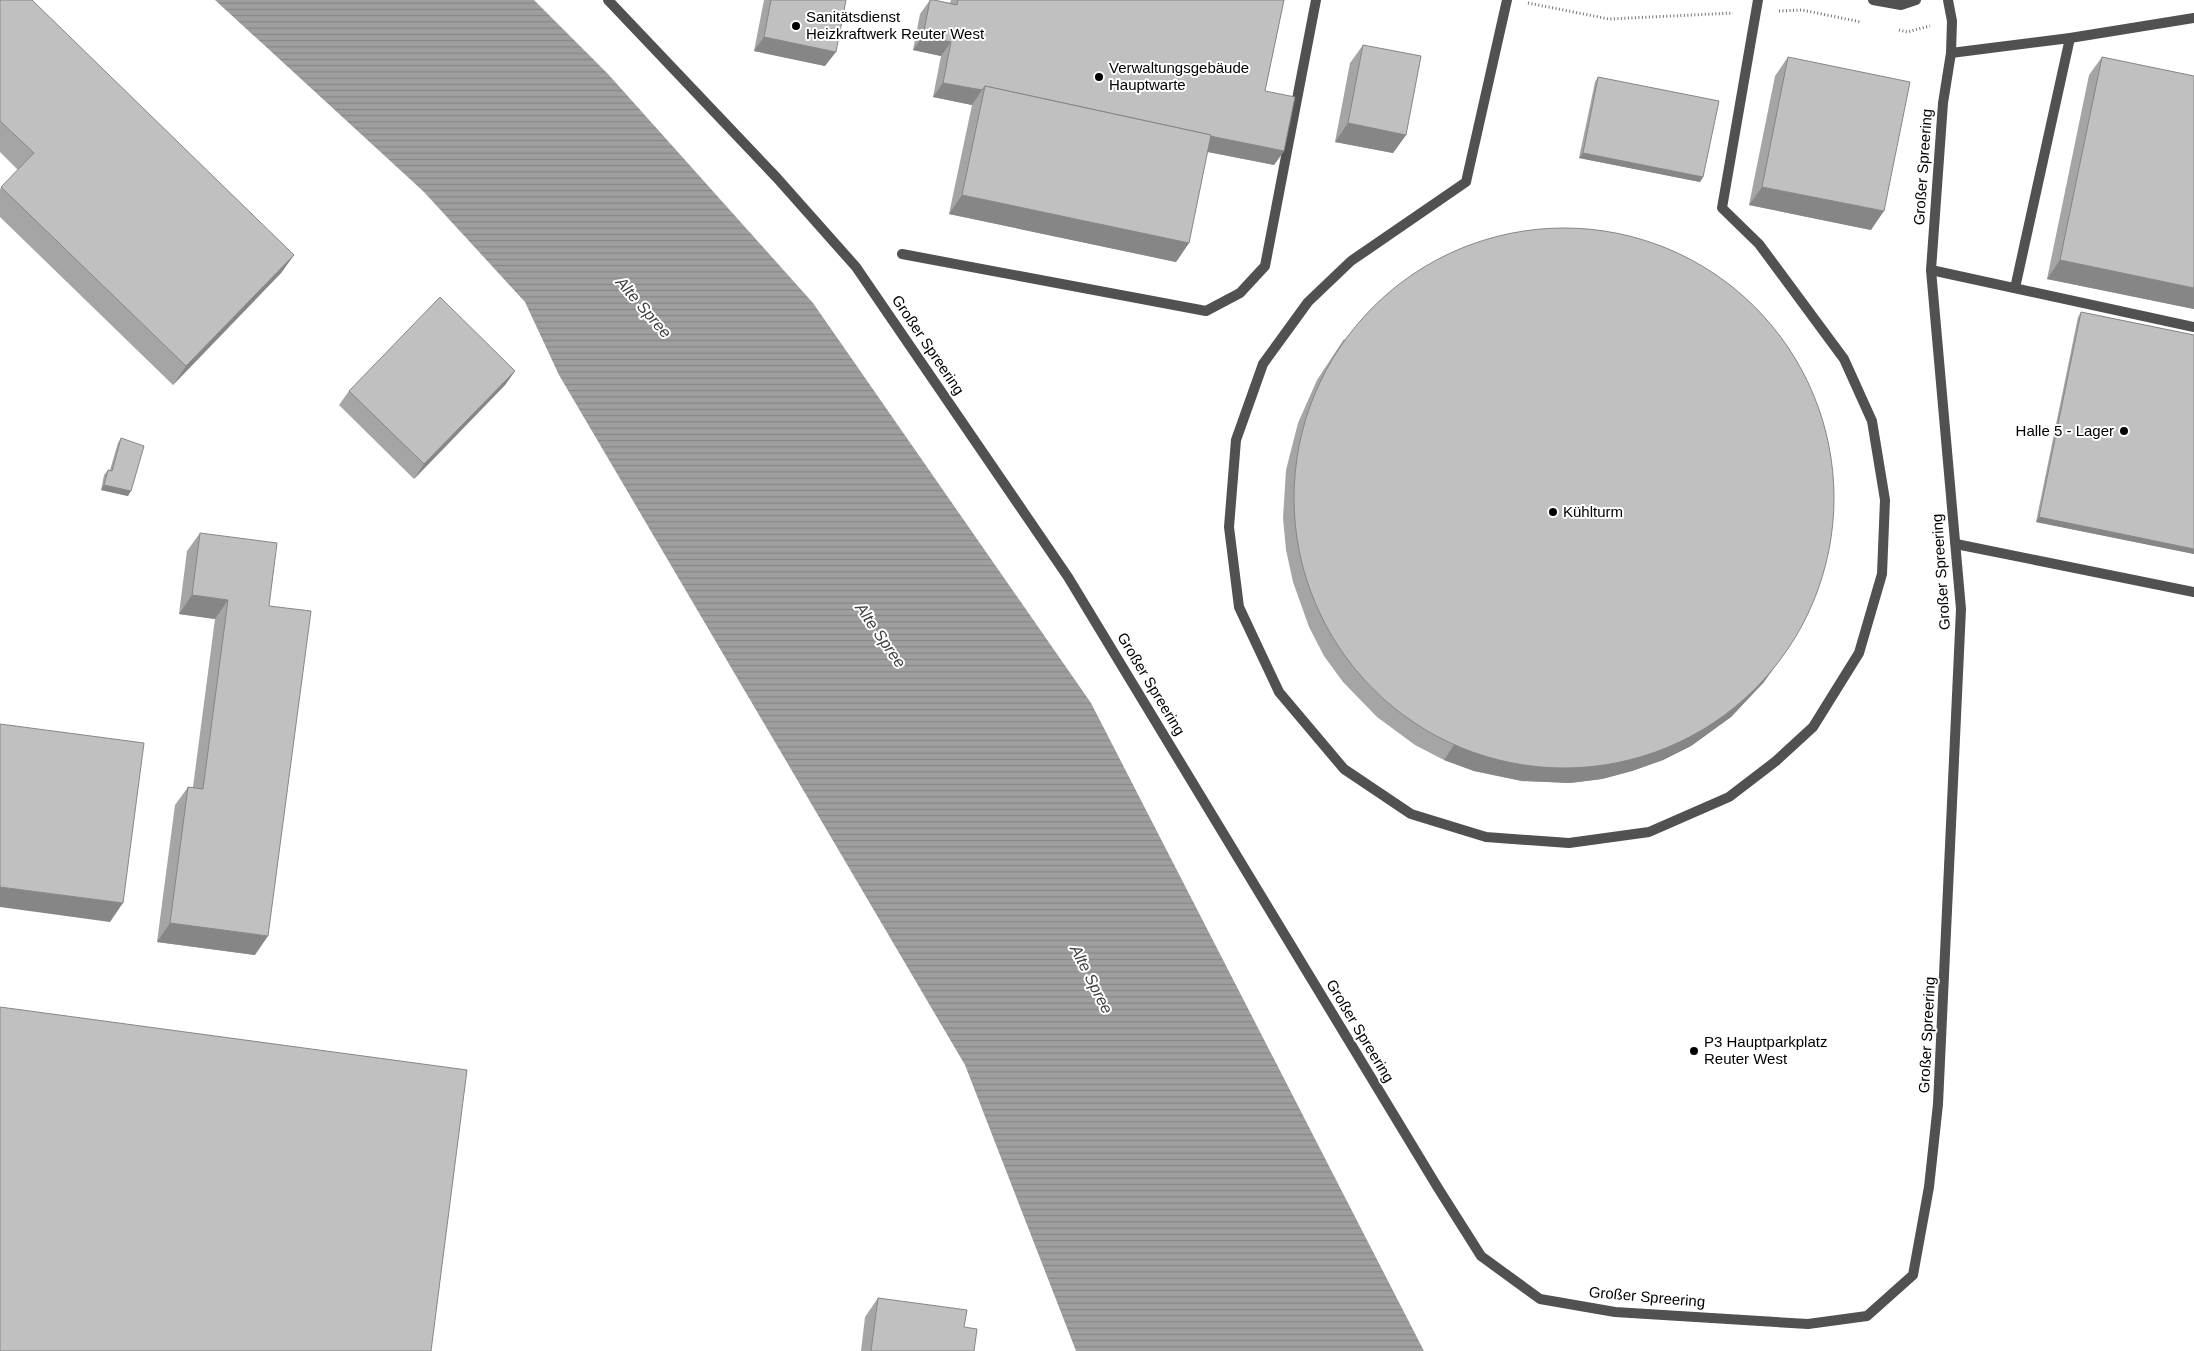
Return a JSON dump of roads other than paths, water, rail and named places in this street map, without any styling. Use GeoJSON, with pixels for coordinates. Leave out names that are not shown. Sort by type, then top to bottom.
{"type":"FeatureCollection","features":[{"type":"Feature","properties":{"kind":"lane","name":"Großer Spreering"},"geometry":{"type":"LineString","coordinates":[[608,0],[777,178],[856,267],[1068,576],[1481,1256],[1540,1299],[1615,1312],[1808,1324],[1867,1316],[1913,1275],[1930,1187],[1938,1104],[1961,608],[1931,270],[1943,103],[1951,53],[1952,21],[1948,0]]}},
{"type":"Feature","properties":{"kind":"lane"},"geometry":{"type":"LineString","coordinates":[[902,254],[1206,311],[1240,293],[1265,266],[1316,0]]}},
{"type":"Feature","properties":{"kind":"lane"},"geometry":{"type":"LineString","coordinates":[[1507,0],[1466,182],[1351,261],[1308,302],[1263,364],[1236,440],[1229,526],[1239,607],[1278,692],[1344,769],[1411,814],[1486,838],[1569,844],[1649,832],[1729,797],[1776,761],[1813,727],[1859,653],[1882,574],[1885,500],[1872,422],[1844,359],[1759,244],[1722,208],[1758,0]]}},
{"type":"Feature","properties":{"kind":"lane"},"geometry":{"type":"LineString","coordinates":[[1873,0],[1901,6],[1916,0]]}},
{"type":"Feature","properties":{"kind":"lane"},"geometry":{"type":"LineString","coordinates":[[1951,53],[2070,38],[2194,18]]}},
{"type":"Feature","properties":{"kind":"lane"},"geometry":{"type":"LineString","coordinates":[[2015,288],[2070,38]]}},
{"type":"Feature","properties":{"kind":"lane"},"geometry":{"type":"LineString","coordinates":[[1931,270],[2194,327]]}},
{"type":"Feature","properties":{"kind":"lane"},"geometry":{"type":"LineString","coordinates":[[1956,544],[2194,592]]}},
{"type":"Feature","properties":{"kind":"water","name":"Alte Spree"},"geometry":{"type":"Polygon","coordinates":[[[215,0],[534,0],[608,74],[813,303],[1091,703],[1424,1351],[1076,1351],[965,1065],[559,375],[525,302],[424,192],[215,0]]]}},
{"type":"Feature","properties":{"kind":"place","name":"Sanitätsdienst Heizkraftwerk Reuter West"},"geometry":{"type":"Point","coordinates":[796,26]}},
{"type":"Feature","properties":{"kind":"place","name":"Verwaltungsgebäude Hauptwarte"},"geometry":{"type":"Point","coordinates":[1099,77]}},
{"type":"Feature","properties":{"kind":"place","name":"Halle 5 - Lager"},"geometry":{"type":"Point","coordinates":[2124,431]}},
{"type":"Feature","properties":{"kind":"place","name":"Kühlturm"},"geometry":{"type":"Point","coordinates":[1553,512]}},
{"type":"Feature","properties":{"kind":"place","name":"P3 Hauptparkplatz Reuter West"},"geometry":{"type":"Point","coordinates":[1694,1051]}}]}
